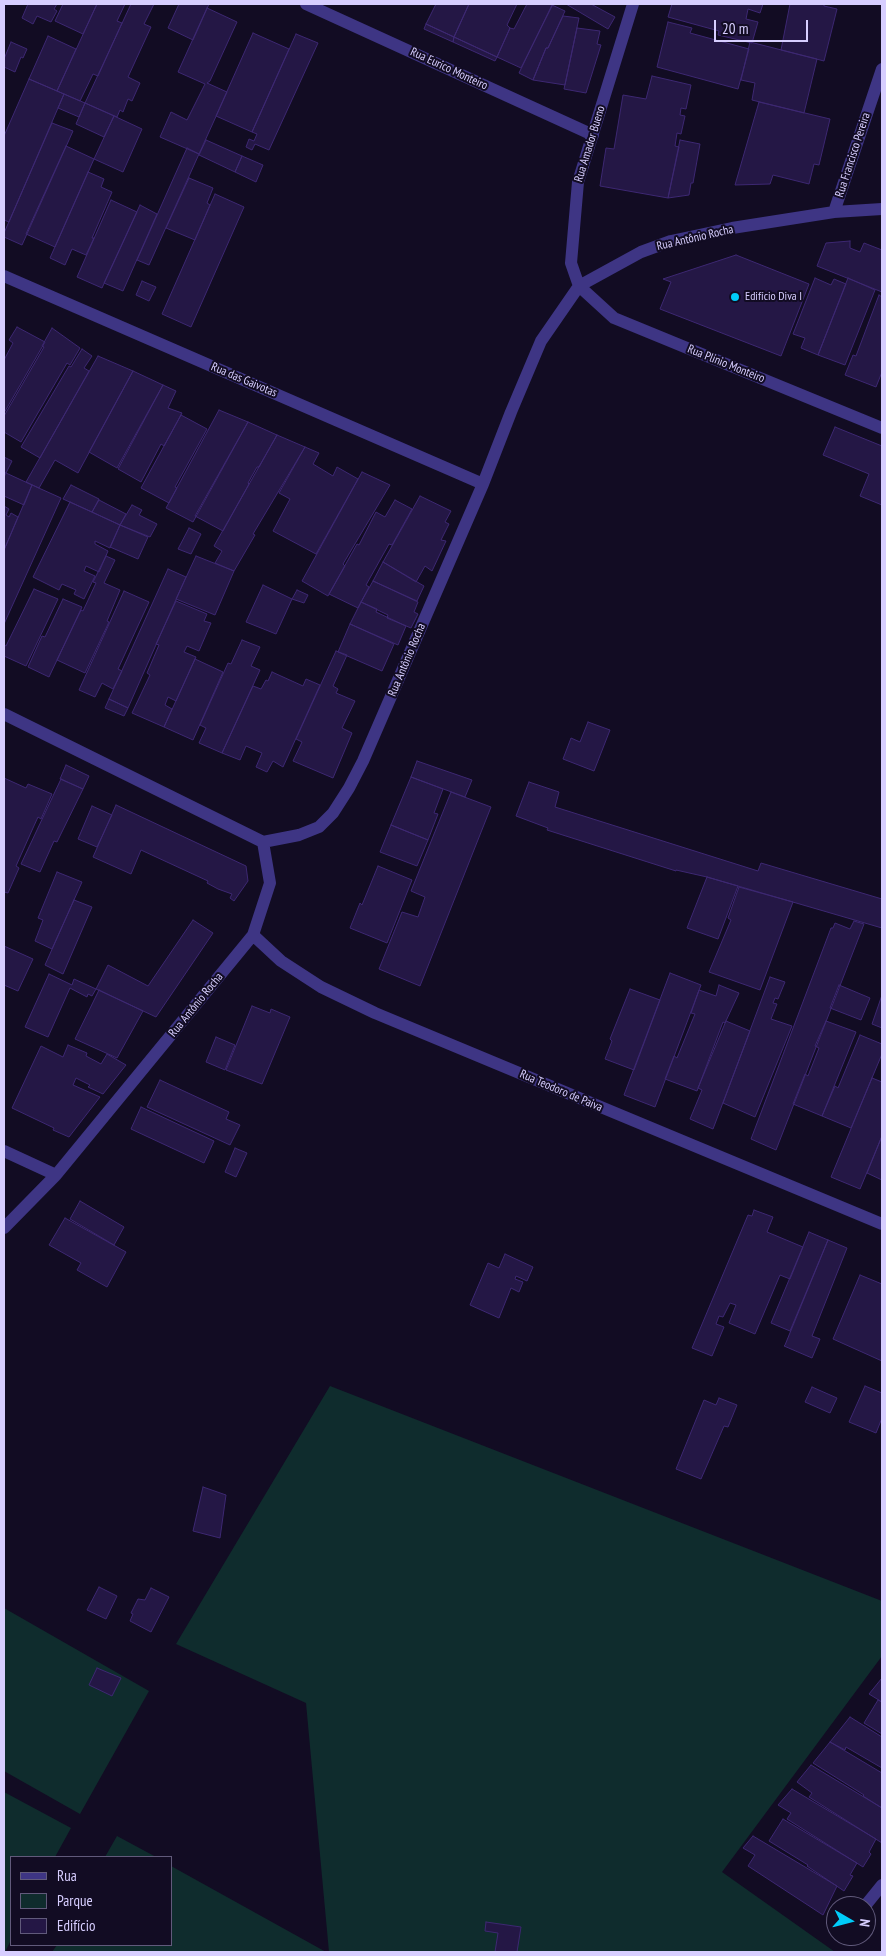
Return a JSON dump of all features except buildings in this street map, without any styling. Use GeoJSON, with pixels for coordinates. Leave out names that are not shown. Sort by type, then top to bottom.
{"type":"FeatureCollection","features":[{"type":"Feature","properties":{"kind":"street","name":"Rua Eurico Monteiro"},"geometry":{"type":"LineString","coordinates":[[306,4],[593,135]]}},
{"type":"Feature","properties":{"kind":"street","name":"Rua Amador Bueno"},"geometry":{"type":"LineString","coordinates":[[580,286],[571,263],[578,182],[633,4]]}},
{"type":"Feature","properties":{"kind":"street","name":"Rua Francisco Pereira"},"geometry":{"type":"LineString","coordinates":[[834,212],[882,69]]}},
{"type":"Feature","properties":{"kind":"street","name":"Rua Antônio Rocha"},"geometry":{"type":"LineString","coordinates":[[4,1228],[56,1175],[254,935],[270,883],[263,842],[299,835],[319,827],[333,813],[349,788],[363,761],[483,484],[541,340],[580,286],[641,252],[671,241],[732,228],[834,212],[882,208]]}},
{"type":"Feature","properties":{"kind":"street","name":"Rua das Gaivotas"},"geometry":{"type":"LineString","coordinates":[[4,276],[483,484]]}},
{"type":"Feature","properties":{"kind":"street","name":"Rua Plinio Monteiro"},"geometry":{"type":"LineString","coordinates":[[580,286],[614,318],[882,428]]}},
{"type":"Feature","properties":{"kind":"street"},"geometry":{"type":"LineString","coordinates":[[4,714],[263,842]]}},
{"type":"Feature","properties":{"kind":"street","name":"Rua Teodoro de Paiva"},"geometry":{"type":"LineString","coordinates":[[254,935],[281,961],[322,987],[375,1013],[882,1224]]}},
{"type":"Feature","properties":{"kind":"street"},"geometry":{"type":"LineString","coordinates":[[4,1151],[56,1175]]}},
{"type":"Feature","properties":{"kind":"street"},"geometry":{"type":"LineString","coordinates":[[873,1896],[882,1885]]}},
{"type":"Feature","properties":{"kind":"green space"},"geometry":{"type":"Polygon","coordinates":[[[330,1386],[882,1601],[882,1656],[722,1872],[835,1952],[329,1952],[306,1703],[176,1644],[330,1386]]]}},
{"type":"Feature","properties":{"kind":"green space"},"geometry":{"type":"Polygon","coordinates":[[[4,1608],[149,1691],[80,1814],[4,1771],[4,1608]]]}},
{"type":"Feature","properties":{"kind":"green space"},"geometry":{"type":"Polygon","coordinates":[[[4,1792],[71,1828],[56,1856],[10,1856],[10,1942],[5,1952],[4,1792]]]}},
{"type":"Feature","properties":{"kind":"green space"},"geometry":{"type":"Polygon","coordinates":[[[117,1836],[154,1856],[106,1856],[117,1836]]]}},
{"type":"Feature","properties":{"kind":"green space"},"geometry":{"type":"Polygon","coordinates":[[[172,1867],[326,1952],[52,1952],[56,1946],[172,1946],[172,1867]]]}},
{"type":"Feature","properties":{"kind":"place","name":"Edifício Diva I"},"geometry":{"type":"Point","coordinates":[735,297]}}]}
